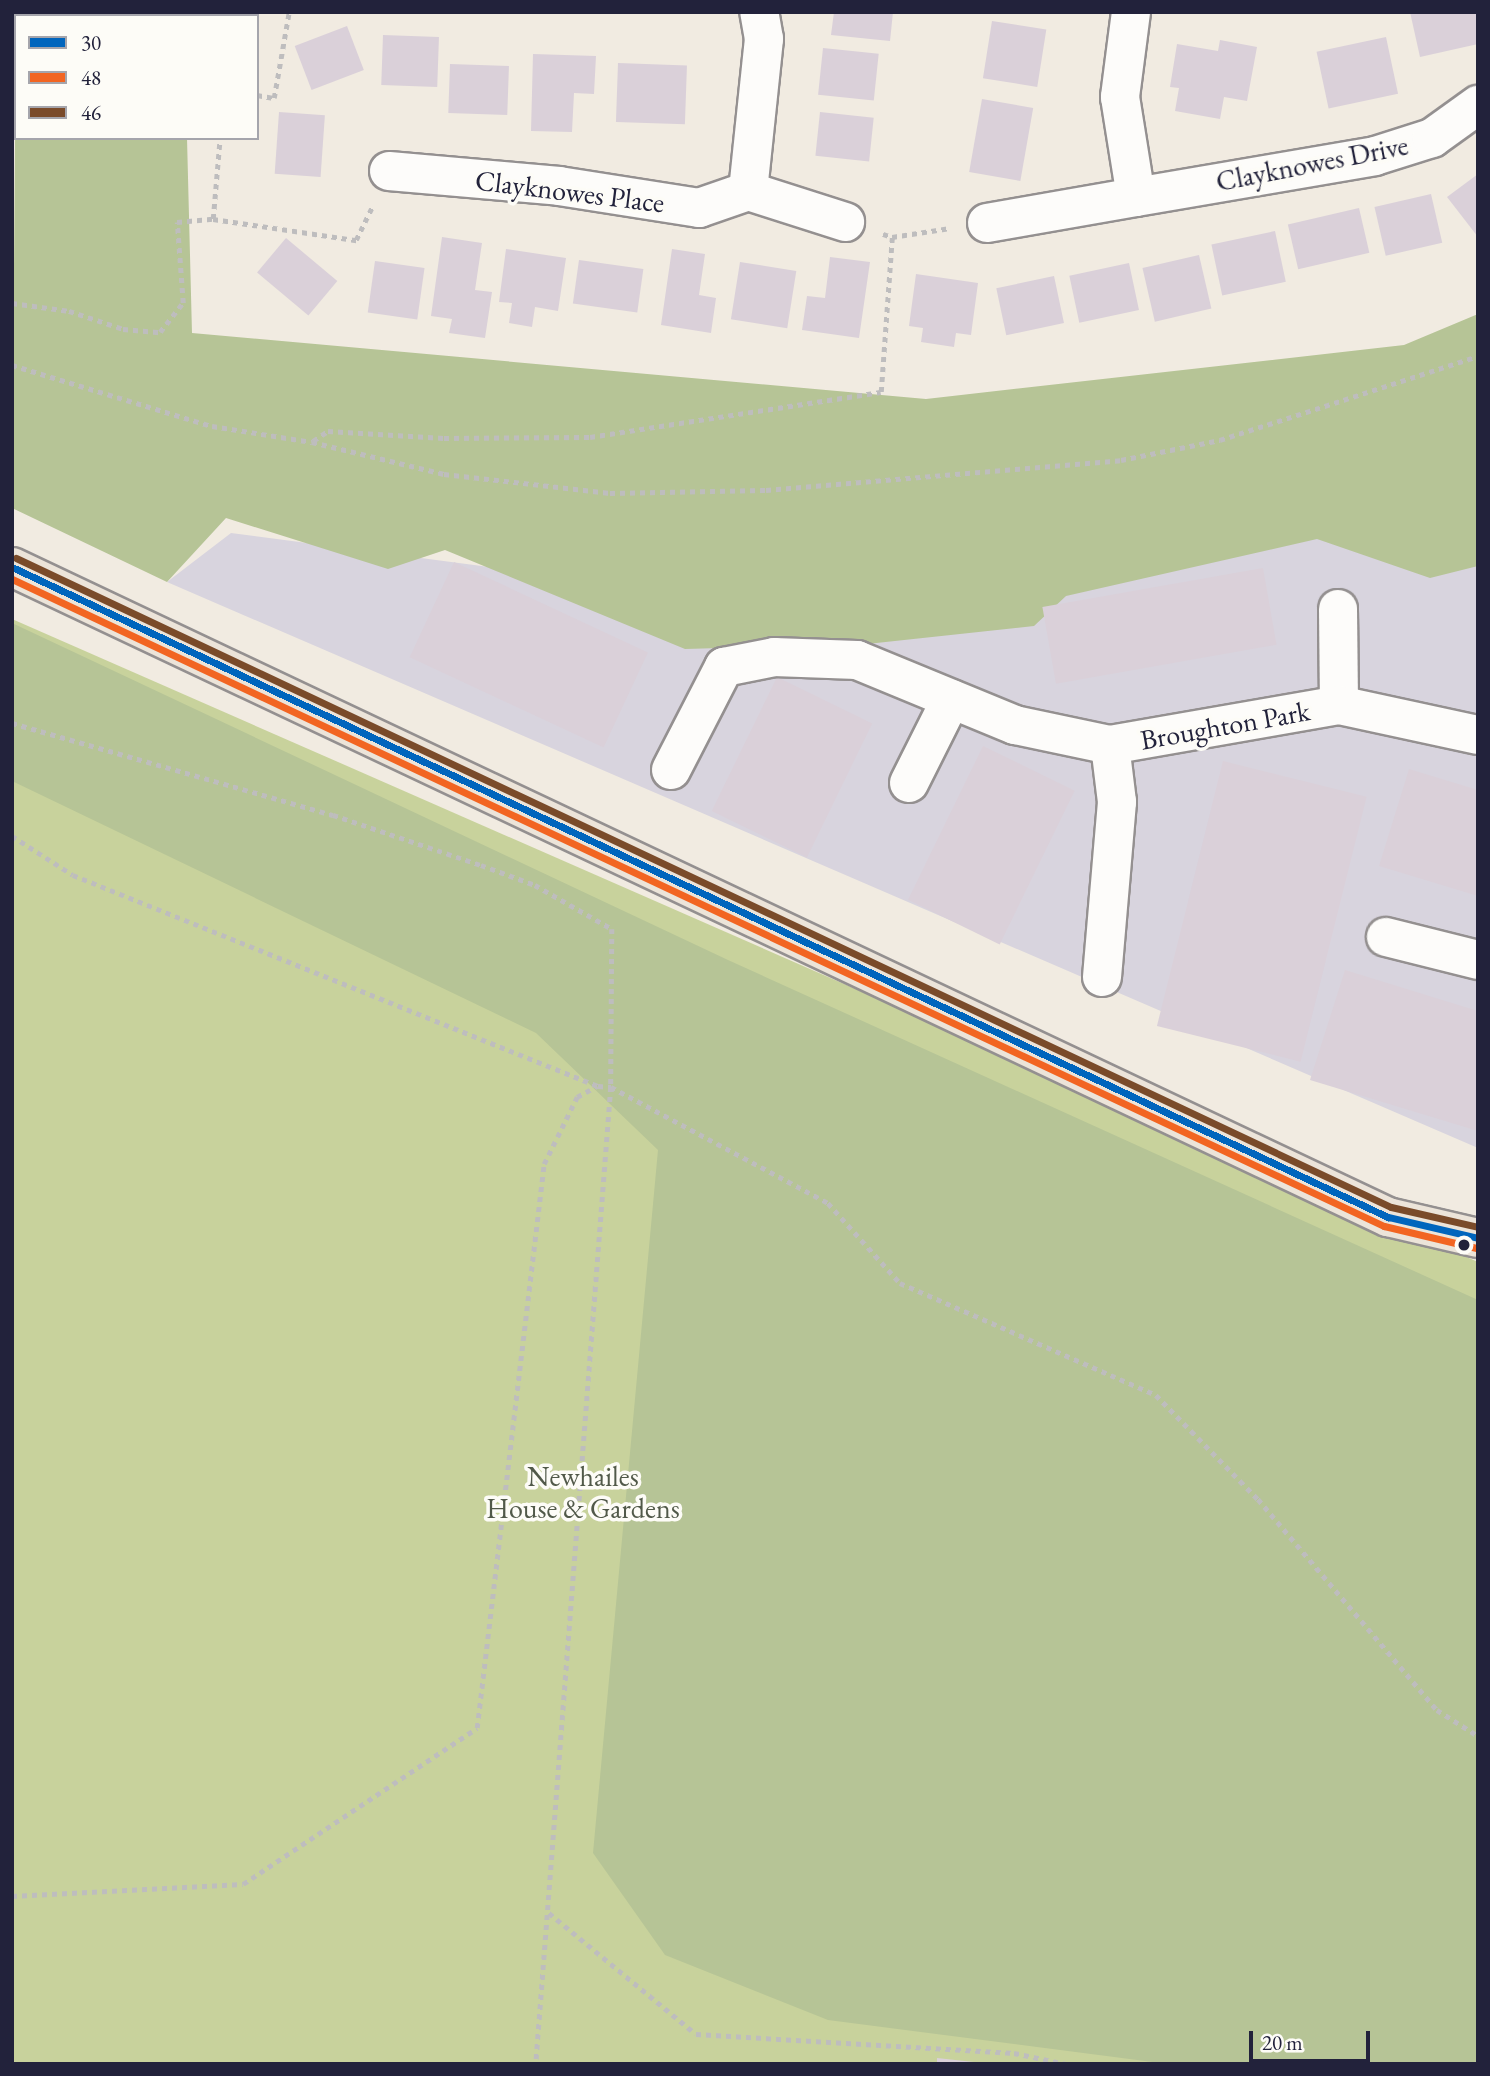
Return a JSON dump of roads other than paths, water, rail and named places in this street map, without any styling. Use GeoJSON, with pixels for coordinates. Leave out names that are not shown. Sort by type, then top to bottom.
{"type":"FeatureCollection","features":[{"type":"Feature","properties":{"kind":"main road"},"geometry":{"type":"LineString","coordinates":[[12,567],[1388,1217],[1478,1238]]}},
{"type":"Feature","properties":{"kind":"street"},"geometry":{"type":"LineString","coordinates":[[759,12],[764,39],[748,191],[845,222]]}},
{"type":"Feature","properties":{"kind":"street"},"geometry":{"type":"LineString","coordinates":[[1130,12],[1120,97],[1136,197]]}},
{"type":"Feature","properties":{"kind":"street","name":"Clayknowes Drive"},"geometry":{"type":"LineString","coordinates":[[987,223],[1375,156],[1432,138],[1478,105]]}},
{"type":"Feature","properties":{"kind":"street","name":"Clayknowes Place"},"geometry":{"type":"LineString","coordinates":[[388,171],[559,187],[699,208],[748,191]]}},
{"type":"Feature","properties":{"kind":"street","name":"Broughton Park"},"geometry":{"type":"LineString","coordinates":[[1338,609],[1339,705]]}},
{"type":"Feature","properties":{"kind":"street","name":"Broughton Park"},"geometry":{"type":"LineString","coordinates":[[671,769],[724,667],[774,657],[857,660],[1016,725],[1110,745],[1339,705],[1478,735]]}},
{"type":"Feature","properties":{"kind":"street"},"geometry":{"type":"LineString","coordinates":[[909,783],[951,699]]}},
{"type":"Feature","properties":{"kind":"street","name":"Broughton Park"},"geometry":{"type":"LineString","coordinates":[[1102,977],[1117,802],[1110,745]]}},
{"type":"Feature","properties":{"kind":"street"},"geometry":{"type":"LineString","coordinates":[[1386,937],[1478,960]]}},
{"type":"Feature","properties":{"kind":"park label","name":"Newhailes House & Gardens"},"geometry":{"type":"Point","coordinates":[583,1492]}}]}
